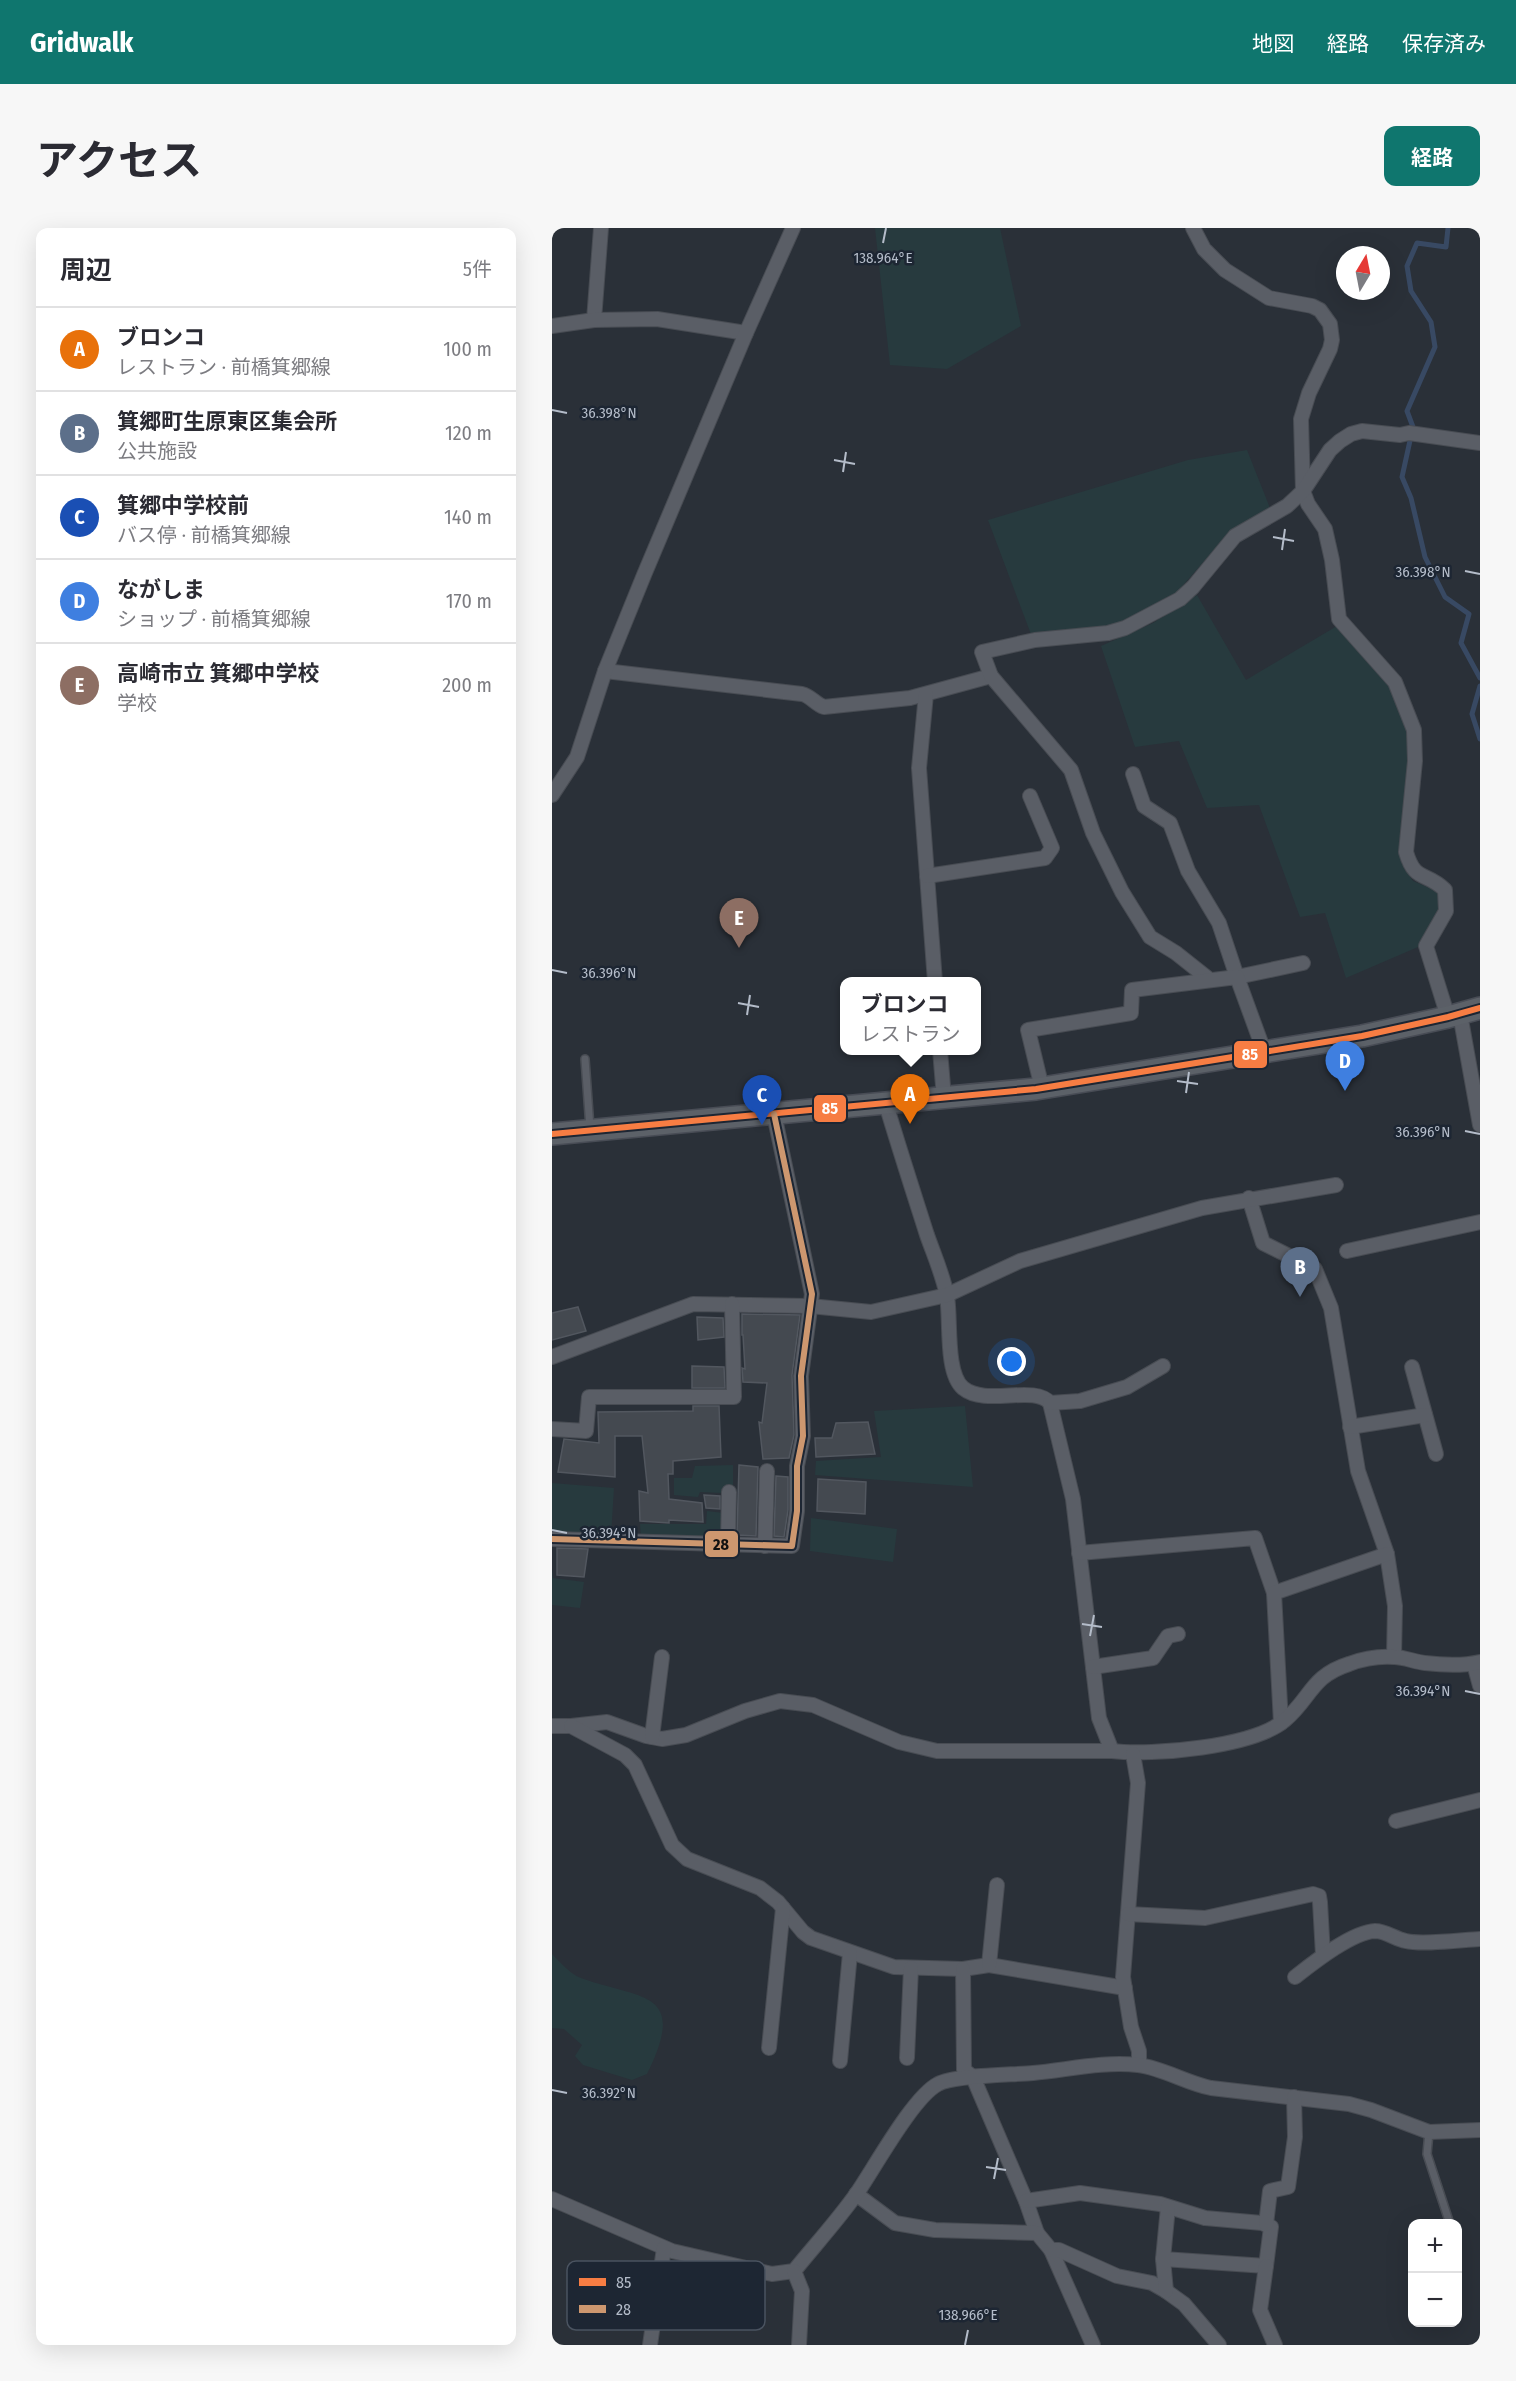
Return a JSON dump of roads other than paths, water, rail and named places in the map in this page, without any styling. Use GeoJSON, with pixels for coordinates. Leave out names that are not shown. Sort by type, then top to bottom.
{"type":"FeatureCollection","features":[{"type":"Feature","properties":{"kind":"main road"},"geometry":{"type":"LineString","coordinates":[[552,1134],[1041,1088],[1362,1036],[1463,1013]]}},
{"type":"Feature","properties":{"kind":"street"},"geometry":{"type":"LineString","coordinates":[[594,320],[601,228]]}},
{"type":"Feature","properties":{"kind":"street"},"geometry":{"type":"LineString","coordinates":[[552,795],[577,757],[605,671],[746,333],[793,228]]}},
{"type":"Feature","properties":{"kind":"street"},"geometry":{"type":"LineString","coordinates":[[1192,228],[1204,249],[1225,270],[1269,298],[1320,310],[1330,324],[1332,340],[1330,349],[1309,393],[1301,419],[1303,491],[1308,504],[1325,529],[1332,560],[1339,619],[1395,681],[1414,730],[1415,761],[1406,852],[1416,873],[1437,882],[1445,890],[1446,911],[1426,946],[1463,1013],[1480,1125]]}},
{"type":"Feature","properties":{"kind":"street"},"geometry":{"type":"LineString","coordinates":[[552,326],[594,320],[657,320],[746,333]]}},
{"type":"Feature","properties":{"kind":"street"},"geometry":{"type":"LineString","coordinates":[[1210,980],[1176,953],[1150,937],[1122,892],[1093,833],[1071,770],[991,676],[982,652],[1035,640],[1108,633],[1125,628],[1180,598],[1193,587],[1235,536],[1287,506],[1303,491],[1330,450],[1351,434],[1362,431],[1400,435],[1409,433],[1480,442]]}},
{"type":"Feature","properties":{"kind":"street"},"geometry":{"type":"LineString","coordinates":[[605,671],[802,694],[809,696],[815,704],[824,707],[910,698],[991,676]]}},
{"type":"Feature","properties":{"kind":"street"},"geometry":{"type":"LineString","coordinates":[[926,694],[919,768],[935,977]]}},
{"type":"Feature","properties":{"kind":"street"},"geometry":{"type":"LineString","coordinates":[[1133,774],[1144,806],[1170,823],[1188,871],[1219,923],[1264,1051]]}},
{"type":"Feature","properties":{"kind":"street"},"geometry":{"type":"LineString","coordinates":[[927,876],[1045,858],[1052,848],[1030,796]]}},
{"type":"Feature","properties":{"kind":"street"},"geometry":{"type":"LineString","coordinates":[[1041,1088],[1028,1030],[1131,1013],[1132,990],[1237,977],[1303,963]]}},
{"type":"Feature","properties":{"kind":"street"},"geometry":{"type":"LineString","coordinates":[[940,1055],[944,1098]]}},
{"type":"Feature","properties":{"kind":"street"},"geometry":{"type":"LineString","coordinates":[[886,1104],[947,1295],[953,1369],[962,1388],[972,1393],[991,1397],[1038,1396],[1046,1398],[1050,1403],[1073,1498],[1099,1718],[1112,1751]]}},
{"type":"Feature","properties":{"kind":"street"},"geometry":{"type":"LineString","coordinates":[[552,1539],[792,1546],[797,1511],[797,1466],[803,1436],[801,1376],[812,1294],[774,1114]]}},
{"type":"Feature","properties":{"kind":"street"},"geometry":{"type":"LineString","coordinates":[[552,1358],[693,1304],[810,1306],[871,1312],[947,1295],[1020,1262],[1202,1208],[1249,1198],[1336,1185]]}},
{"type":"Feature","properties":{"kind":"street"},"geometry":{"type":"LineString","coordinates":[[1249,1198],[1263,1243],[1316,1269],[1331,1308],[1358,1471],[1387,1554],[1395,1606],[1394,1657]]}},
{"type":"Feature","properties":{"kind":"street"},"geometry":{"type":"LineString","coordinates":[[1347,1251],[1480,1221]]}},
{"type":"Feature","properties":{"kind":"street"},"geometry":{"type":"LineString","coordinates":[[552,1429],[586,1431],[589,1397],[734,1397],[732,1304]]}},
{"type":"Feature","properties":{"kind":"street"},"geometry":{"type":"LineString","coordinates":[[1050,1403],[1080,1401],[1127,1388],[1163,1366]]}},
{"type":"Feature","properties":{"kind":"street"},"geometry":{"type":"LineString","coordinates":[[1412,1367],[1436,1454]]}},
{"type":"Feature","properties":{"kind":"street"},"geometry":{"type":"LineString","coordinates":[[1350,1427],[1425,1415]]}},
{"type":"Feature","properties":{"kind":"street"},"geometry":{"type":"LineString","coordinates":[[765,1546],[767,1471]]}},
{"type":"Feature","properties":{"kind":"street"},"geometry":{"type":"LineString","coordinates":[[728,1545],[729,1492]]}},
{"type":"Feature","properties":{"kind":"street"},"geometry":{"type":"LineString","coordinates":[[1079,1553],[1255,1538],[1274,1593],[1281,1723]]}},
{"type":"Feature","properties":{"kind":"street"},"geometry":{"type":"LineString","coordinates":[[1274,1593],[1387,1554]]}},
{"type":"Feature","properties":{"kind":"street"},"geometry":{"type":"LineString","coordinates":[[1093,1667],[1153,1658],[1168,1636],[1178,1634]]}},
{"type":"Feature","properties":{"kind":"street"},"geometry":{"type":"LineString","coordinates":[[652,1737],[662,1657]]}},
{"type":"Feature","properties":{"kind":"street"},"geometry":{"type":"LineString","coordinates":[[552,1726],[607,1722],[662,1739],[686,1735],[745,1711],[780,1701],[813,1705],[899,1742],[937,1751],[1112,1751],[1133,1754],[1232,1743],[1269,1731],[1281,1723],[1326,1673],[1367,1659],[1394,1657],[1424,1663],[1477,1663],[1480,1686]]}},
{"type":"Feature","properties":{"kind":"street"},"geometry":{"type":"LineString","coordinates":[[571,1726],[625,1755],[635,1765],[672,1845],[678,1852],[687,1859],[760,1888],[783,1908],[803,1932],[812,1938],[894,1967],[963,1969],[989,1965],[1125,1988]]}},
{"type":"Feature","properties":{"kind":"street"},"geometry":{"type":"LineString","coordinates":[[1133,1754],[1138,1783],[1123,1977],[1131,2027],[1139,2051],[1139,2065]]}},
{"type":"Feature","properties":{"kind":"street"},"geometry":{"type":"LineString","coordinates":[[1396,1821],[1480,1800]]}},
{"type":"Feature","properties":{"kind":"street"},"geometry":{"type":"LineString","coordinates":[[989,1965],[997,1886]]}},
{"type":"Feature","properties":{"kind":"street"},"geometry":{"type":"LineString","coordinates":[[1128,1914],[1205,1918],[1313,1894],[1319,1896],[1320,1902],[1323,1955]]}},
{"type":"Feature","properties":{"kind":"street"},"geometry":{"type":"LineString","coordinates":[[769,2048],[783,1908]]}},
{"type":"Feature","properties":{"kind":"street"},"geometry":{"type":"LineString","coordinates":[[1295,1977],[1323,1955],[1360,1935],[1371,1932],[1377,1931],[1406,1941],[1480,1939]]}},
{"type":"Feature","properties":{"kind":"street"},"geometry":{"type":"LineString","coordinates":[[840,2061],[850,1953]]}},
{"type":"Feature","properties":{"kind":"street"},"geometry":{"type":"LineString","coordinates":[[907,2058],[911,1968]]}},
{"type":"Feature","properties":{"kind":"street"},"geometry":{"type":"LineString","coordinates":[[963,1969],[964,2070],[973,2077],[1026,2200],[1037,2233],[1051,2250],[1093,2345]]}},
{"type":"Feature","properties":{"kind":"street"},"geometry":{"type":"LineString","coordinates":[[765,2272],[772,2274],[794,2271],[856,2194],[924,2095],[939,2083],[973,2077],[1027,2074],[1105,2064],[1139,2065],[1192,2084],[1211,2088],[1360,2107],[1429,2132],[1480,2130]]}},
{"type":"Feature","properties":{"kind":"street"},"geometry":{"type":"LineString","coordinates":[[1266,2224],[1270,2191],[1288,2187],[1294,2137],[1294,2097]]}},
{"type":"Feature","properties":{"kind":"street"},"geometry":{"type":"LineString","coordinates":[[1026,2200],[1080,2193],[1160,2204],[1205,2218],[1266,2224],[1271,2227],[1260,2310],[1275,2345]]}},
{"type":"Feature","properties":{"kind":"street"},"geometry":{"type":"LineString","coordinates":[[856,2194],[895,2223],[935,2230],[1037,2233]]}},
{"type":"Feature","properties":{"kind":"street"},"geometry":{"type":"LineString","coordinates":[[552,2199],[664,2248],[718,2261]]}},
{"type":"Feature","properties":{"kind":"street"},"geometry":{"type":"LineString","coordinates":[[1167,2291],[1163,2259],[1168,2207]]}},
{"type":"Feature","properties":{"kind":"street"},"geometry":{"type":"LineString","coordinates":[[662,2261],[664,2248]]}},
{"type":"Feature","properties":{"kind":"street"},"geometry":{"type":"LineString","coordinates":[[1051,2250],[1059,2250],[1117,2276],[1152,2283],[1167,2291],[1184,2304],[1220,2345]]}},
{"type":"Feature","properties":{"kind":"street"},"geometry":{"type":"LineString","coordinates":[[1163,2259],[1266,2266]]}},
{"type":"Feature","properties":{"kind":"street"},"geometry":{"type":"LineString","coordinates":[[794,2271],[802,2291],[799,2345]]}},
{"type":"Feature","properties":{"kind":"street"},"geometry":{"type":"LineString","coordinates":[[650,2345],[652,2330]]}},
{"type":"Feature","properties":{"kind":"lane"},"geometry":{"type":"LineString","coordinates":[[585,1059],[590,1131]]}},
{"type":"Feature","properties":{"kind":"lane"},"geometry":{"type":"LineString","coordinates":[[1429,2132],[1427,2154],[1449,2219]]}},
{"type":"Feature","properties":{"kind":"waterway"},"geometry":{"type":"LineString","coordinates":[[1448,228],[1446,247],[1417,243],[1407,266],[1411,291],[1431,322],[1435,347],[1407,411],[1413,427],[1402,477],[1411,498],[1425,557],[1445,597],[1469,614],[1461,643],[1480,678]]}},
{"type":"Feature","properties":{"kind":"waterway"},"geometry":{"type":"LineString","coordinates":[[1480,686],[1472,714],[1480,739]]}},
{"type":"Feature","properties":{"kind":"place","name":"高崎市立 箕郷中学校"},"geometry":{"type":"Point","coordinates":[739,948]}},
{"type":"Feature","properties":{"kind":"place","name":"ながしま"},"geometry":{"type":"Point","coordinates":[1345,1091]}},
{"type":"Feature","properties":{"kind":"place","name":"ブロンコ"},"geometry":{"type":"Point","coordinates":[910,1124]}},
{"type":"Feature","properties":{"kind":"place","name":"箕郷中学校前"},"geometry":{"type":"Point","coordinates":[762,1125]}},
{"type":"Feature","properties":{"kind":"place","name":"箕郷町生原東区集会所"},"geometry":{"type":"Point","coordinates":[1300,1297]}}]}
